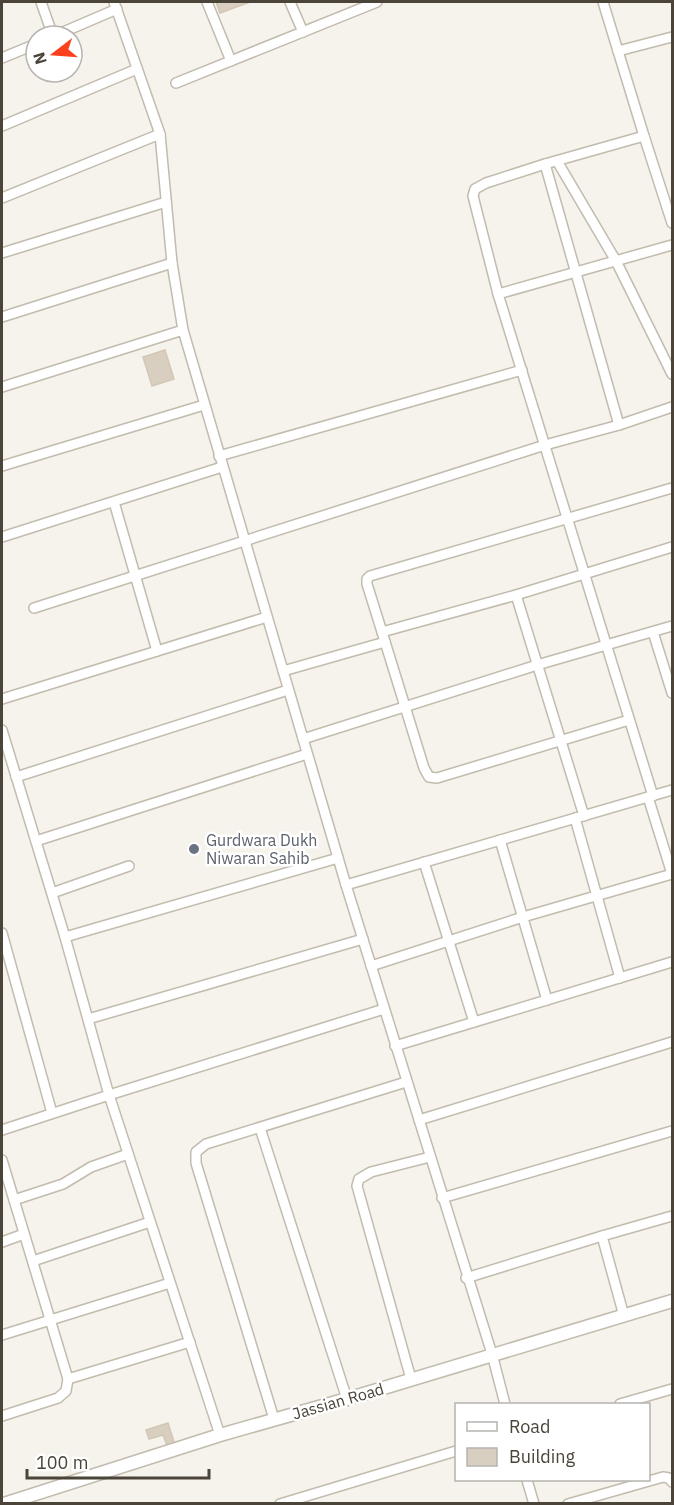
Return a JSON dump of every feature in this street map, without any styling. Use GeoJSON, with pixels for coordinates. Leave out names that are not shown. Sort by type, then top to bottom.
{"type":"FeatureCollection","features":[{"type":"Feature","properties":{"kind":"street"},"geometry":{"type":"LineString","coordinates":[[41,2],[49,24]]}},
{"type":"Feature","properties":{"kind":"street"},"geometry":{"type":"LineString","coordinates":[[207,2],[231,61]]}},
{"type":"Feature","properties":{"kind":"street"},"geometry":{"type":"LineString","coordinates":[[290,2],[303,32]]}},
{"type":"Feature","properties":{"kind":"street"},"geometry":{"type":"LineString","coordinates":[[176,83],[377,2]]}},
{"type":"Feature","properties":{"kind":"street"},"geometry":{"type":"LineString","coordinates":[[603,2],[672,223]]}},
{"type":"Feature","properties":{"kind":"street"},"geometry":{"type":"LineString","coordinates":[[78,24],[115,5],[160,134],[172,262],[183,330],[346,885],[466,1278],[492,1354],[505,1403]]}},
{"type":"Feature","properties":{"kind":"street"},"geometry":{"type":"LineString","coordinates":[[618,51],[672,37]]}},
{"type":"Feature","properties":{"kind":"street"},"geometry":{"type":"LineString","coordinates":[[2,58],[24,49]]}},
{"type":"Feature","properties":{"kind":"street"},"geometry":{"type":"LineString","coordinates":[[2,126],[137,69]]}},
{"type":"Feature","properties":{"kind":"street"},"geometry":{"type":"LineString","coordinates":[[2,198],[160,134]]}},
{"type":"Feature","properties":{"kind":"street"},"geometry":{"type":"LineString","coordinates":[[371,966],[523,917],[672,874],[607,646],[498,294],[474,203],[475,189],[486,183],[644,136]]}},
{"type":"Feature","properties":{"kind":"street"},"geometry":{"type":"LineString","coordinates":[[556,161],[616,261],[672,374]]}},
{"type":"Feature","properties":{"kind":"street"},"geometry":{"type":"LineString","coordinates":[[545,164],[619,425]]}},
{"type":"Feature","properties":{"kind":"street"},"geometry":{"type":"LineString","coordinates":[[2,254],[166,202]]}},
{"type":"Feature","properties":{"kind":"street"},"geometry":{"type":"LineString","coordinates":[[498,294],[672,245]]}},
{"type":"Feature","properties":{"kind":"street"},"geometry":{"type":"LineString","coordinates":[[2,316],[172,262]]}},
{"type":"Feature","properties":{"kind":"street"},"geometry":{"type":"LineString","coordinates":[[2,387],[183,330]]}},
{"type":"Feature","properties":{"kind":"street"},"geometry":{"type":"LineString","coordinates":[[219,456],[522,370]]}},
{"type":"Feature","properties":{"kind":"street"},"geometry":{"type":"LineString","coordinates":[[2,466],[204,405]]}},
{"type":"Feature","properties":{"kind":"street"},"geometry":{"type":"LineString","coordinates":[[34,608],[545,445],[619,425],[672,407]]}},
{"type":"Feature","properties":{"kind":"street"},"geometry":{"type":"LineString","coordinates":[[2,537],[222,467]]}},
{"type":"Feature","properties":{"kind":"street"},"geometry":{"type":"LineString","coordinates":[[629,720],[433,778],[429,777],[424,768],[367,579],[370,576],[672,488]]}},
{"type":"Feature","properties":{"kind":"street"},"geometry":{"type":"LineString","coordinates":[[114,502],[157,651]]}},
{"type":"Feature","properties":{"kind":"street"},"geometry":{"type":"LineString","coordinates":[[283,671],[672,547]]}},
{"type":"Feature","properties":{"kind":"street"},"geometry":{"type":"LineString","coordinates":[[516,595],[561,740],[597,896],[620,978]]}},
{"type":"Feature","properties":{"kind":"street"},"geometry":{"type":"LineString","coordinates":[[2,699],[267,618]]}},
{"type":"Feature","properties":{"kind":"street"},"geometry":{"type":"LineString","coordinates":[[303,739],[537,665],[672,626]]}},
{"type":"Feature","properties":{"kind":"street"},"geometry":{"type":"LineString","coordinates":[[652,632],[672,693]]}},
{"type":"Feature","properties":{"kind":"street"},"geometry":{"type":"LineString","coordinates":[[16,777],[288,690]]}},
{"type":"Feature","properties":{"kind":"street"},"geometry":{"type":"LineString","coordinates":[[2,730],[65,937],[109,1095],[220,1435]]}},
{"type":"Feature","properties":{"kind":"street"},"geometry":{"type":"LineString","coordinates":[[36,842],[307,754]]}},
{"type":"Feature","properties":{"kind":"street"},"geometry":{"type":"LineString","coordinates":[[346,885],[672,790]]}},
{"type":"Feature","properties":{"kind":"street"},"geometry":{"type":"LineString","coordinates":[[500,840],[547,1000]]}},
{"type":"Feature","properties":{"kind":"street"},"geometry":{"type":"LineString","coordinates":[[65,937],[338,858]]}},
{"type":"Feature","properties":{"kind":"street"},"geometry":{"type":"LineString","coordinates":[[424,862],[474,1022]]}},
{"type":"Feature","properties":{"kind":"street"},"geometry":{"type":"LineString","coordinates":[[52,893],[129,866]]}},
{"type":"Feature","properties":{"kind":"street"},"geometry":{"type":"LineString","coordinates":[[2,933],[52,1113]]}},
{"type":"Feature","properties":{"kind":"street"},"geometry":{"type":"LineString","coordinates":[[88,1019],[363,939]]}},
{"type":"Feature","properties":{"kind":"street"},"geometry":{"type":"LineString","coordinates":[[395,1046],[672,962]]}},
{"type":"Feature","properties":{"kind":"street"},"geometry":{"type":"LineString","coordinates":[[2,1130],[384,1009]]}},
{"type":"Feature","properties":{"kind":"street"},"geometry":{"type":"LineString","coordinates":[[419,1120],[672,1042]]}},
{"type":"Feature","properties":{"kind":"street"},"geometry":{"type":"LineString","coordinates":[[274,1419],[195,1155],[198,1149],[206,1144],[406,1082]]}},
{"type":"Feature","properties":{"kind":"street"},"geometry":{"type":"LineString","coordinates":[[260,1128],[347,1399]]}},
{"type":"Feature","properties":{"kind":"street"},"geometry":{"type":"LineString","coordinates":[[442,1198],[672,1131]]}},
{"type":"Feature","properties":{"kind":"street"},"geometry":{"type":"LineString","coordinates":[[14,1200],[63,1184],[91,1167],[128,1154]]}},
{"type":"Feature","properties":{"kind":"street"},"geometry":{"type":"LineString","coordinates":[[411,1379],[357,1186],[359,1179],[368,1173],[429,1157]]}},
{"type":"Feature","properties":{"kind":"street"},"geometry":{"type":"LineString","coordinates":[[2,1163],[68,1379],[66,1391],[58,1398],[2,1416]]}},
{"type":"Feature","properties":{"kind":"street"},"geometry":{"type":"LineString","coordinates":[[466,1278],[672,1216]]}},
{"type":"Feature","properties":{"kind":"street"},"geometry":{"type":"LineString","coordinates":[[33,1261],[150,1222]]}},
{"type":"Feature","properties":{"kind":"street"},"geometry":{"type":"LineString","coordinates":[[2,1242],[24,1234]]}},
{"type":"Feature","properties":{"kind":"street"},"geometry":{"type":"LineString","coordinates":[[602,1236],[624,1316]]}},
{"type":"Feature","properties":{"kind":"street"},"geometry":{"type":"LineString","coordinates":[[2,1335],[170,1283]]}},
{"type":"Feature","properties":{"kind":"street","name":"Jassian Road"},"geometry":{"type":"LineString","coordinates":[[4,1503],[220,1435],[672,1301]]}},
{"type":"Feature","properties":{"kind":"street"},"geometry":{"type":"LineString","coordinates":[[68,1379],[190,1342]]}},
{"type":"Feature","properties":{"kind":"street"},"geometry":{"type":"LineString","coordinates":[[623,1403],[672,1389]]}},
{"type":"Feature","properties":{"kind":"street"},"geometry":{"type":"LineString","coordinates":[[280,1503],[455,1450]]}},
{"type":"Feature","properties":{"kind":"street"},"geometry":{"type":"LineString","coordinates":[[650,1481],[663,1477],[669,1478],[672,1482]]}},
{"type":"Feature","properties":{"kind":"street"},"geometry":{"type":"LineString","coordinates":[[528,1481],[534,1503]]}},
{"type":"Feature","properties":{"kind":"street"},"geometry":{"type":"LineString","coordinates":[[568,1503],[648,1481]]}},
{"type":"Feature","properties":{"kind":"building"},"geometry":{"type":"Polygon","coordinates":[[[216,2],[250,2],[220,13],[216,2]]]}},
{"type":"Feature","properties":{"kind":"building"},"geometry":{"type":"Polygon","coordinates":[[[165,350],[174,379],[152,386],[143,357],[165,350]]]}},
{"type":"Feature","properties":{"kind":"building"},"geometry":{"type":"Polygon","coordinates":[[[168,1423],[175,1445],[168,1448],[163,1435],[149,1439],[146,1430],[168,1423]]]}},
{"type":"Feature","properties":{"kind":"place","name":"Gurdwara Dukh Niwaran Sahib"},"geometry":{"type":"Point","coordinates":[194,849]}}]}
